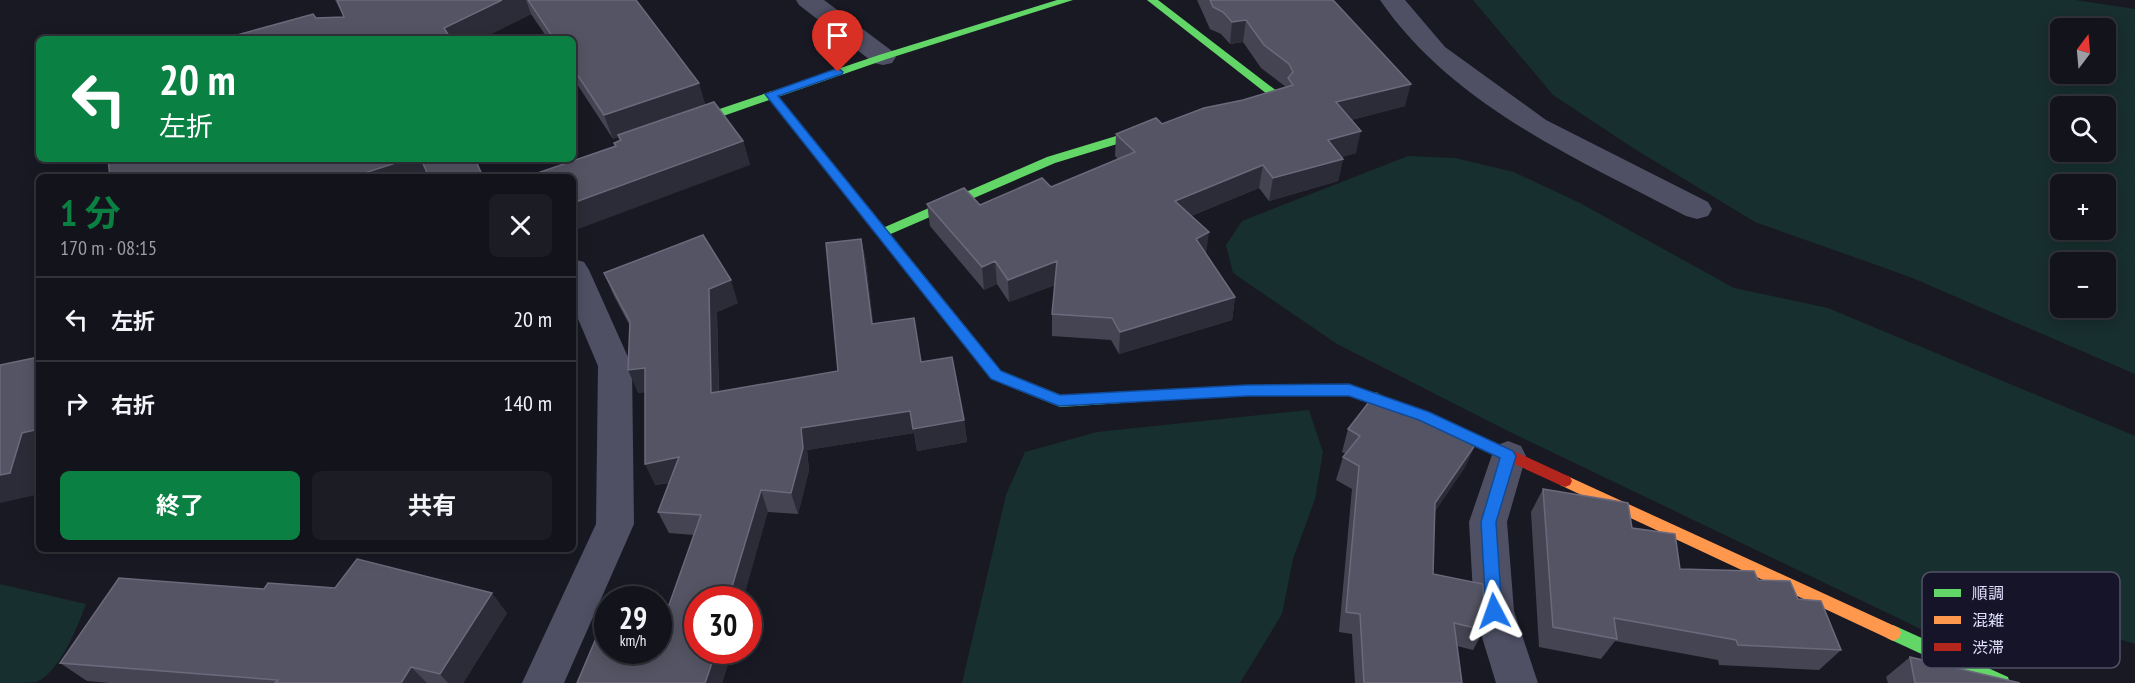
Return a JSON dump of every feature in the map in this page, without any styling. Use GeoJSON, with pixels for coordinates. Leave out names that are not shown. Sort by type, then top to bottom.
{"type":"FeatureCollection","features":[{"type":"Feature","properties":{"kind":"street"},"geometry":{"type":"LineString","coordinates":[[808,0],[883,57]]}},
{"type":"Feature","properties":{"kind":"street"},"geometry":{"type":"LineString","coordinates":[[660,134],[883,57],[1068,0]]}},
{"type":"Feature","properties":{"kind":"street"},"geometry":{"type":"LineString","coordinates":[[1152,0],[1274,94],[1257,107],[1224,114]]}},
{"type":"Feature","properties":{"kind":"street"},"geometry":{"type":"LineString","coordinates":[[1392,0],[1436,52],[1536,126],[1697,209]]}},
{"type":"Feature","properties":{"kind":"street"},"geometry":{"type":"LineString","coordinates":[[771,94],[996,375],[1059,401],[1247,390],[1349,390],[1424,416],[1922,646]]}},
{"type":"Feature","properties":{"kind":"street"},"geometry":{"type":"LineString","coordinates":[[882,233],[1051,160],[1170,124]]}},
{"type":"Feature","properties":{"kind":"street"},"geometry":{"type":"LineString","coordinates":[[543,683],[615,524],[615,366],[576,277]]}},
{"type":"Feature","properties":{"kind":"street"},"geometry":{"type":"LineString","coordinates":[[1508,456],[1488,522],[1494,611],[1517,683]]}},
{"type":"Feature","properties":{"kind":"street"},"geometry":{"type":"LineString","coordinates":[[1969,668],[2002,683]]}},
{"type":"Feature","properties":{"kind":"green space"},"geometry":{"type":"Polygon","coordinates":[[[1473,0],[2075,0],[2135,9],[2135,374],[1910,277],[1755,222],[1633,148],[1553,95],[1473,0]]]}},
{"type":"Feature","properties":{"kind":"green space"},"geometry":{"type":"Polygon","coordinates":[[[1408,156],[1455,158],[1514,172],[1580,203],[1734,288],[1828,308],[2135,436],[2135,644],[2120,639],[2120,572],[1922,572],[1922,630],[1508,431],[1337,344],[1233,273],[1226,245],[1242,221],[1408,156]]]}},
{"type":"Feature","properties":{"kind":"green space"},"geometry":{"type":"Polygon","coordinates":[[[1309,410],[1323,452],[1315,499],[1293,559],[1282,614],[1240,683],[962,683],[1006,495],[1025,452],[1097,432],[1309,410]]]}},
{"type":"Feature","properties":{"kind":"green space"},"geometry":{"type":"Polygon","coordinates":[[[0,584],[86,604],[61,658],[46,676],[37,682],[0,683],[0,584]]]}},
{"type":"Feature","properties":{"kind":"building"},"geometry":{"type":"Polygon","coordinates":[[[337,0],[502,0],[444,28],[449,36],[234,36],[313,14],[316,18],[344,17],[337,0]]]}},
{"type":"Feature","properties":{"kind":"building"},"geometry":{"type":"Polygon","coordinates":[[[528,0],[636,0],[699,83],[604,115],[576,73],[576,36],[552,36],[528,0]]]}},
{"type":"Feature","properties":{"kind":"building"},"geometry":{"type":"Polygon","coordinates":[[[1210,0],[1333,0],[1411,84],[1336,102],[1361,131],[1328,140],[1343,159],[1273,178],[1263,165],[1175,201],[1209,232],[1196,239],[1235,297],[1120,332],[1112,318],[1052,314],[1057,261],[1008,280],[995,261],[982,267],[927,204],[964,188],[980,205],[1042,178],[1051,187],[1135,152],[1116,134],[1156,118],[1162,124],[1204,108],[1243,100],[1293,85],[1288,78],[1293,72],[1289,64],[1264,45],[1246,20],[1232,22],[1223,12],[1213,7],[1210,0]]]}},
{"type":"Feature","properties":{"kind":"building"},"geometry":{"type":"Polygon","coordinates":[[[714,102],[743,141],[576,202],[576,174],[535,174],[570,162],[576,162],[576,160],[616,146],[614,143],[621,140],[618,135],[714,102]]]}},
{"type":"Feature","properties":{"kind":"building"},"geometry":{"type":"Polygon","coordinates":[[[108,162],[399,162],[361,174],[110,174],[108,162]]]}},
{"type":"Feature","properties":{"kind":"building"},"geometry":{"type":"Polygon","coordinates":[[[422,162],[476,162],[482,174],[428,174],[422,162]]]}},
{"type":"Feature","properties":{"kind":"building"},"geometry":{"type":"Polygon","coordinates":[[[703,235],[731,280],[709,289],[711,393],[838,371],[826,243],[861,239],[872,324],[914,318],[921,362],[952,357],[964,420],[913,429],[910,411],[801,428],[803,448],[791,493],[761,490],[732,586],[684,586],[684,664],[712,664],[705,683],[577,683],[594,643],[594,664],[672,664],[672,597],[701,515],[658,512],[679,457],[645,464],[645,368],[628,370],[630,322],[604,273],[703,235]]]}},
{"type":"Feature","properties":{"kind":"building"},"geometry":{"type":"Polygon","coordinates":[[[36,358],[36,430],[22,433],[10,473],[0,475],[0,365],[36,358]]]}},
{"type":"Feature","properties":{"kind":"building"},"geometry":{"type":"Polygon","coordinates":[[[1376,393],[1475,445],[1435,503],[1433,574],[1483,584],[1484,630],[1454,623],[1462,683],[1364,683],[1360,614],[1346,612],[1359,466],[1343,457],[1360,436],[1348,429],[1376,393]]]}},
{"type":"Feature","properties":{"kind":"building"},"geometry":{"type":"Polygon","coordinates":[[[1543,489],[1628,503],[1632,528],[1675,534],[1680,569],[1754,571],[1758,580],[1790,581],[1798,599],[1821,601],[1841,650],[1738,645],[1736,640],[1614,618],[1617,639],[1553,627],[1543,489]]]}},
{"type":"Feature","properties":{"kind":"building"},"geometry":{"type":"Polygon","coordinates":[[[357,559],[492,593],[440,674],[411,667],[401,683],[275,683],[278,680],[60,663],[119,578],[264,589],[268,583],[335,588],[357,559]]]}},
{"type":"Feature","properties":{"kind":"building"},"geometry":{"type":"Polygon","coordinates":[[[1910,657],[1922,660],[1922,668],[1957,668],[2020,683],[1915,683],[1910,657]]]}},
{"type":"Feature","properties":{"kind":"traffic: fast"},"geometry":{"type":"LineString","coordinates":[[679,127],[883,57],[1068,0]]}},
{"type":"Feature","properties":{"kind":"traffic: fast"},"geometry":{"type":"LineString","coordinates":[[1152,0],[1274,94],[1257,107],[1239,111]]}},
{"type":"Feature","properties":{"kind":"traffic: fast"},"geometry":{"type":"LineString","coordinates":[[882,233],[1051,160],[1159,127]]}},
{"type":"Feature","properties":{"kind":"traffic: fast"},"geometry":{"type":"LineString","coordinates":[[977,351],[996,375],[1060,401],[1247,390],[1349,390],[1386,403]]}},
{"type":"Feature","properties":{"kind":"traffic: fast"},"geometry":{"type":"LineString","coordinates":[[1893,633],[1922,646]]}},
{"type":"Feature","properties":{"kind":"traffic: fast"},"geometry":{"type":"LineString","coordinates":[[1969,668],[2002,683]]}},
{"type":"Feature","properties":{"kind":"traffic: slow"},"geometry":{"type":"LineString","coordinates":[[771,94],[977,351]]}},
{"type":"Feature","properties":{"kind":"traffic: slow"},"geometry":{"type":"LineString","coordinates":[[1565,481],[1893,633]]}},
{"type":"Feature","properties":{"kind":"traffic: jam"},"geometry":{"type":"LineString","coordinates":[[1386,403],[1424,416],[1565,481]]}},
{"type":"Feature","properties":{"kind":"route"},"geometry":{"type":"LineString","coordinates":[[838,72],[771,94],[996,375],[1059,401],[1247,390],[1349,390],[1424,416],[1508,456],[1488,522],[1494,611]]}}]}
